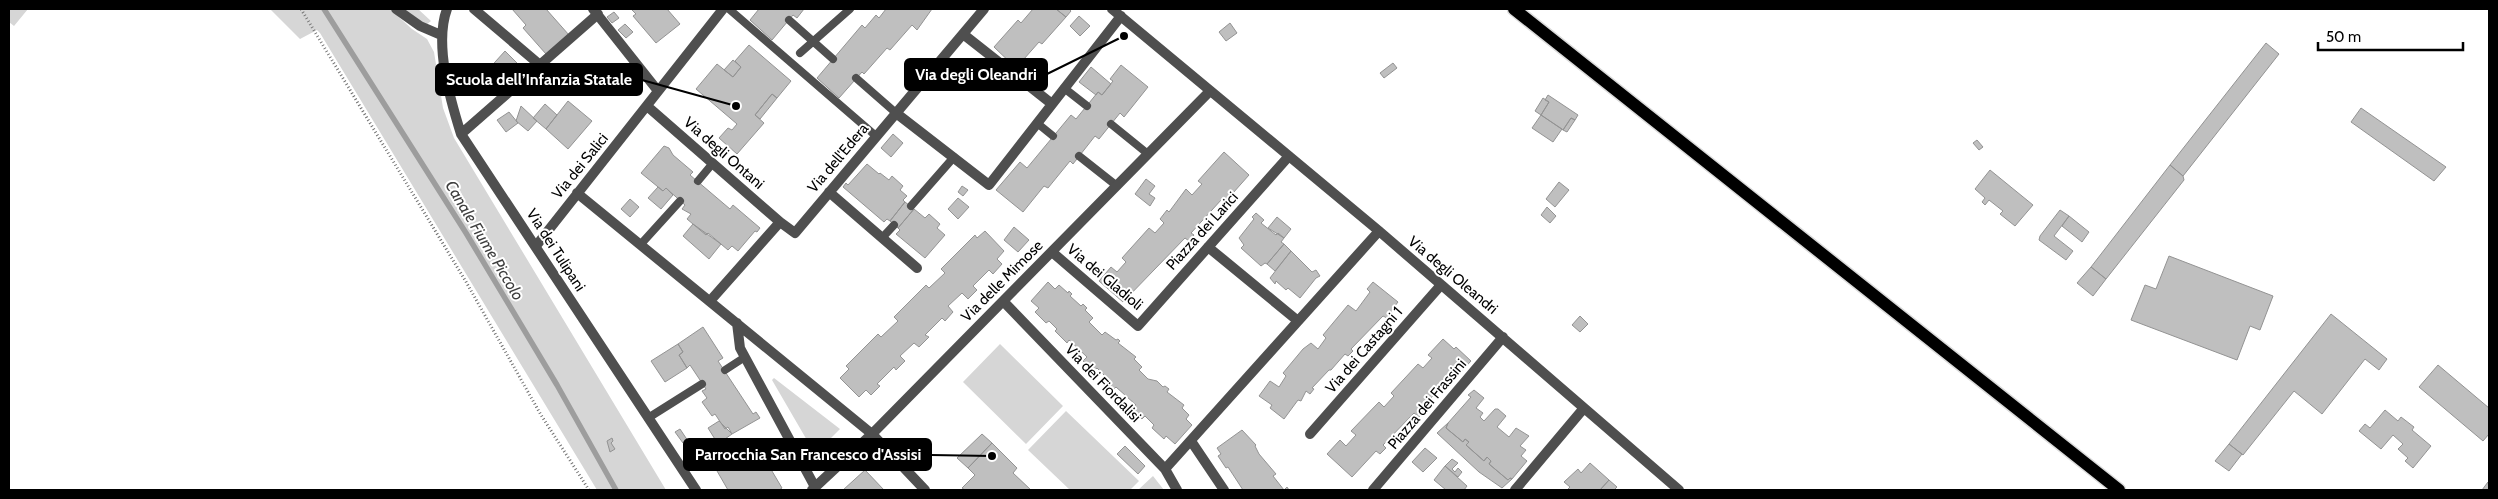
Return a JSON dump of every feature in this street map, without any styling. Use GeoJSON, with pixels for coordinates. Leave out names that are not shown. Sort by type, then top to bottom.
{"type":"FeatureCollection","features":[{"type":"Feature","properties":{"kind":"main road"},"geometry":{"type":"LineString","coordinates":[[1514,9],[2120,490]]}},
{"type":"Feature","properties":{"kind":"street"},"geometry":{"type":"LineString","coordinates":[[396,9],[420,26],[441,35]]}},
{"type":"Feature","properties":{"kind":"street","name":"Via dei Tulipani"},"geometry":{"type":"LineString","coordinates":[[447,9],[441,35],[453,108],[461,134],[696,490]]}},
{"type":"Feature","properties":{"kind":"street"},"geometry":{"type":"LineString","coordinates":[[474,9],[540,65]]}},
{"type":"Feature","properties":{"kind":"street","name":"Via dei Salici"},"geometry":{"type":"LineString","coordinates":[[536,246],[723,9]]}},
{"type":"Feature","properties":{"kind":"street","name":"Via dell'Edera"},"geometry":{"type":"LineString","coordinates":[[780,222],[795,232],[984,9]]}},
{"type":"Feature","properties":{"kind":"street","name":"Via degli Oleandri"},"geometry":{"type":"LineString","coordinates":[[1112,9],[1379,231],[1679,490]]}},
{"type":"Feature","properties":{"kind":"street"},"geometry":{"type":"LineString","coordinates":[[461,134],[540,65],[595,12],[658,91]]}},
{"type":"Feature","properties":{"kind":"street"},"geometry":{"type":"LineString","coordinates":[[896,113],[989,184],[1121,16]]}},
{"type":"Feature","properties":{"kind":"street"},"geometry":{"type":"LineString","coordinates":[[963,34],[1052,104]]}},
{"type":"Feature","properties":{"kind":"street","name":"Via delle Mimose"},"geometry":{"type":"LineString","coordinates":[[813,488],[872,434],[1210,91]]}},
{"type":"Feature","properties":{"kind":"street","name":"Via degli Ontani"},"geometry":{"type":"LineString","coordinates":[[648,106],[780,222]]}},
{"type":"Feature","properties":{"kind":"street","name":"Piazza dei Larici"},"geometry":{"type":"LineString","coordinates":[[1138,326],[1289,156]]}},
{"type":"Feature","properties":{"kind":"street"},"geometry":{"type":"LineString","coordinates":[[828,192],[917,268]]}},
{"type":"Feature","properties":{"kind":"street"},"geometry":{"type":"LineString","coordinates":[[577,193],[872,434],[925,490]]}},
{"type":"Feature","properties":{"kind":"street"},"geometry":{"type":"LineString","coordinates":[[710,301],[780,222]]}},
{"type":"Feature","properties":{"kind":"street"},"geometry":{"type":"LineString","coordinates":[[1165,469],[1379,231]]}},
{"type":"Feature","properties":{"kind":"street"},"geometry":{"type":"LineString","coordinates":[[1208,247],[1298,321]]}},
{"type":"Feature","properties":{"kind":"street","name":"Via dei Gladioli"},"geometry":{"type":"LineString","coordinates":[[1052,252],[1138,326]]}},
{"type":"Feature","properties":{"kind":"street","name":"Via dei Castagni 1"},"geometry":{"type":"LineString","coordinates":[[1310,434],[1441,285]]}},
{"type":"Feature","properties":{"kind":"street","name":"Via dei Fiordalisi"},"geometry":{"type":"LineString","coordinates":[[1003,301],[1165,469],[1177,490]]}},
{"type":"Feature","properties":{"kind":"street"},"geometry":{"type":"LineString","coordinates":[[737,323],[740,348],[813,488]]}},
{"type":"Feature","properties":{"kind":"street","name":"Piazza dei Frassini"},"geometry":{"type":"LineString","coordinates":[[1373,490],[1503,337]]}},
{"type":"Feature","properties":{"kind":"street"},"geometry":{"type":"LineString","coordinates":[[1516,490],[1584,408]]}},
{"type":"Feature","properties":{"kind":"street"},"geometry":{"type":"LineString","coordinates":[[1190,441],[1224,490]]}},
{"type":"Feature","properties":{"kind":"lane"},"geometry":{"type":"LineString","coordinates":[[729,9],[876,136]]}},
{"type":"Feature","properties":{"kind":"lane"},"geometry":{"type":"LineString","coordinates":[[800,53],[850,9]]}},
{"type":"Feature","properties":{"kind":"lane"},"geometry":{"type":"LineString","coordinates":[[789,20],[833,58]]}},
{"type":"Feature","properties":{"kind":"lane"},"geometry":{"type":"LineString","coordinates":[[856,78],[896,113]]}},
{"type":"Feature","properties":{"kind":"lane"},"geometry":{"type":"LineString","coordinates":[[1064,88],[1086,106]]}},
{"type":"Feature","properties":{"kind":"lane"},"geometry":{"type":"LineString","coordinates":[[1037,123],[1053,136]]}},
{"type":"Feature","properties":{"kind":"lane"},"geometry":{"type":"LineString","coordinates":[[1111,124],[1148,154]]}},
{"type":"Feature","properties":{"kind":"lane"},"geometry":{"type":"LineString","coordinates":[[1079,156],[1117,186]]}},
{"type":"Feature","properties":{"kind":"lane"},"geometry":{"type":"LineString","coordinates":[[910,206],[954,157]]}},
{"type":"Feature","properties":{"kind":"lane"},"geometry":{"type":"LineString","coordinates":[[698,181],[713,164]]}},
{"type":"Feature","properties":{"kind":"lane"},"geometry":{"type":"LineString","coordinates":[[641,244],[680,201]]}},
{"type":"Feature","properties":{"kind":"lane"},"geometry":{"type":"LineString","coordinates":[[882,238],[894,225]]}},
{"type":"Feature","properties":{"kind":"lane"},"geometry":{"type":"LineString","coordinates":[[725,370],[745,357]]}},
{"type":"Feature","properties":{"kind":"lane"},"geometry":{"type":"LineString","coordinates":[[648,418],[702,384]]}},
{"type":"Feature","properties":{"kind":"path"},"geometry":{"type":"LineString","coordinates":[[301,9],[465,280],[541,416],[589,490]]}},
{"type":"Feature","properties":{"kind":"shaded area"},"geometry":{"type":"Polygon","coordinates":[[[9,9],[28,9],[14,26],[9,22],[9,9]]]}},
{"type":"Feature","properties":{"kind":"shaded area"},"geometry":{"type":"Polygon","coordinates":[[[270,9],[390,9],[412,29],[427,39],[434,52],[443,108],[454,138],[666,490],[597,490],[320,33],[317,30],[300,39],[270,9]]]}},
{"type":"Feature","properties":{"kind":"shaded area"},"geometry":{"type":"Polygon","coordinates":[[[404,9],[418,9],[431,21],[426,25],[404,9]]]}},
{"type":"Feature","properties":{"kind":"shaded area"},"geometry":{"type":"Polygon","coordinates":[[[1000,344],[1063,406],[1026,444],[963,382],[1000,344]]]}},
{"type":"Feature","properties":{"kind":"shaded area"},"geometry":{"type":"Polygon","coordinates":[[[774,378],[840,429],[815,454],[772,380],[774,378]]]}},
{"type":"Feature","properties":{"kind":"shaded area"},"geometry":{"type":"Polygon","coordinates":[[[1066,411],[1139,481],[1130,490],[1070,490],[1028,450],[1066,411]]]}},
{"type":"Feature","properties":{"kind":"shaded area"},"geometry":{"type":"Polygon","coordinates":[[[1153,476],[1164,490],[1138,490],[1153,476]]]}},
{"type":"Feature","properties":{"kind":"building"},"geometry":{"type":"Polygon","coordinates":[[[512,9],[546,9],[569,35],[546,54],[523,28],[526,25],[512,9]]]}},
{"type":"Feature","properties":{"kind":"building"},"geometry":{"type":"Polygon","coordinates":[[[631,9],[667,9],[680,24],[656,43],[633,16],[636,14],[631,9]]]}},
{"type":"Feature","properties":{"kind":"building"},"geometry":{"type":"Polygon","coordinates":[[[759,9],[804,9],[797,18],[793,15],[772,40],[750,20],[759,9]]]}},
{"type":"Feature","properties":{"kind":"building"},"geometry":{"type":"Polygon","coordinates":[[[886,9],[932,9],[917,30],[912,25],[890,50],[887,48],[864,74],[862,72],[839,98],[817,78],[862,25],[865,28],[876,15],[879,18],[886,9]]]}},
{"type":"Feature","properties":{"kind":"building"},"geometry":{"type":"Polygon","coordinates":[[[1033,9],[1056,9],[1066,17],[1042,44],[1039,42],[1016,68],[994,47],[1018,20],[1021,23],[1033,9]]]}},
{"type":"Feature","properties":{"kind":"building"},"geometry":{"type":"Polygon","coordinates":[[[1056,9],[1069,9],[1071,11],[1066,17],[1056,9]]]}},
{"type":"Feature","properties":{"kind":"building"},"geometry":{"type":"Polygon","coordinates":[[[614,12],[619,18],[612,23],[607,17],[614,12]]]}},
{"type":"Feature","properties":{"kind":"building"},"geometry":{"type":"Polygon","coordinates":[[[1079,16],[1090,26],[1080,36],[1070,26],[1079,16]]]}},
{"type":"Feature","properties":{"kind":"building"},"geometry":{"type":"Polygon","coordinates":[[[1230,23],[1237,33],[1226,41],[1219,32],[1230,23]]]}},
{"type":"Feature","properties":{"kind":"building"},"geometry":{"type":"Polygon","coordinates":[[[625,24],[633,32],[626,38],[618,30],[625,24]]]}},
{"type":"Feature","properties":{"kind":"building"},"geometry":{"type":"Polygon","coordinates":[[[2266,43],[2279,54],[2183,176],[2170,165],[2266,43]]]}},
{"type":"Feature","properties":{"kind":"building"},"geometry":{"type":"Polygon","coordinates":[[[749,45],[791,81],[777,98],[772,94],[755,115],[764,123],[737,154],[719,138],[728,128],[732,130],[737,124],[696,89],[717,64],[733,77],[741,67],[735,61],[749,45]]]}},
{"type":"Feature","properties":{"kind":"building"},"geometry":{"type":"Polygon","coordinates":[[[505,51],[526,72],[518,81],[504,68],[494,79],[486,72],[505,51]]]}},
{"type":"Feature","properties":{"kind":"building"},"geometry":{"type":"Polygon","coordinates":[[[733,60],[741,67],[733,77],[724,70],[733,60]]]}},
{"type":"Feature","properties":{"kind":"building"},"geometry":{"type":"Polygon","coordinates":[[[1393,63],[1397,68],[1384,78],[1380,73],[1393,63]]]}},
{"type":"Feature","properties":{"kind":"building"},"geometry":{"type":"Polygon","coordinates":[[[1121,65],[1148,87],[1124,117],[1120,113],[1099,139],[1095,136],[1073,164],[1070,161],[1048,188],[1044,186],[1023,212],[996,190],[1020,162],[1027,168],[1071,115],[1076,119],[1098,92],[1102,95],[1113,81],[1110,79],[1121,65]]]}},
{"type":"Feature","properties":{"kind":"building"},"geometry":{"type":"Polygon","coordinates":[[[1091,67],[1111,84],[1102,95],[1098,92],[1096,95],[1079,82],[1091,67]]]}},
{"type":"Feature","properties":{"kind":"building"},"geometry":{"type":"Polygon","coordinates":[[[772,94],[777,98],[760,119],[755,115],[772,94]]]}},
{"type":"Feature","properties":{"kind":"building"},"geometry":{"type":"Polygon","coordinates":[[[1548,95],[1578,115],[1575,120],[1571,118],[1563,130],[1541,115],[1549,102],[1545,100],[1548,95]]]}},
{"type":"Feature","properties":{"kind":"building"},"geometry":{"type":"Polygon","coordinates":[[[1543,98],[1549,102],[1541,115],[1535,111],[1543,98]]]}},
{"type":"Feature","properties":{"kind":"building"},"geometry":{"type":"Polygon","coordinates":[[[568,101],[592,121],[568,149],[546,129],[568,101]]]}},
{"type":"Feature","properties":{"kind":"building"},"geometry":{"type":"Polygon","coordinates":[[[545,104],[557,115],[546,129],[533,118],[545,104]]]}},
{"type":"Feature","properties":{"kind":"building"},"geometry":{"type":"Polygon","coordinates":[[[521,106],[537,121],[528,131],[516,121],[521,106]]]}},
{"type":"Feature","properties":{"kind":"building"},"geometry":{"type":"Polygon","coordinates":[[[2361,108],[2446,167],[2434,181],[2351,122],[2361,108]]]}},
{"type":"Feature","properties":{"kind":"building"},"geometry":{"type":"Polygon","coordinates":[[[509,112],[518,123],[506,132],[497,120],[509,112]]]}},
{"type":"Feature","properties":{"kind":"building"},"geometry":{"type":"Polygon","coordinates":[[[1541,115],[1562,129],[1553,142],[1532,128],[1541,115]]]}},
{"type":"Feature","properties":{"kind":"building"},"geometry":{"type":"Polygon","coordinates":[[[1571,118],[1575,120],[1567,132],[1563,130],[1571,118]]]}},
{"type":"Feature","properties":{"kind":"building"},"geometry":{"type":"Polygon","coordinates":[[[893,134],[903,143],[891,157],[881,148],[893,134]]]}},
{"type":"Feature","properties":{"kind":"building"},"geometry":{"type":"Polygon","coordinates":[[[1977,140],[1983,147],[1979,150],[1973,143],[1977,140]]]}},
{"type":"Feature","properties":{"kind":"building"},"geometry":{"type":"Polygon","coordinates":[[[664,146],[669,148],[673,155],[693,172],[690,175],[730,209],[733,205],[760,228],[757,232],[755,231],[738,251],[732,246],[728,250],[708,233],[706,235],[687,219],[691,214],[682,209],[685,205],[666,188],[663,191],[641,173],[664,146]]]}},
{"type":"Feature","properties":{"kind":"building"},"geometry":{"type":"Polygon","coordinates":[[[1224,152],[1249,175],[1225,202],[1222,199],[1191,233],[1194,235],[1189,241],[1185,238],[1123,302],[1099,281],[1111,267],[1117,272],[1126,262],[1122,258],[1149,228],[1155,233],[1164,223],[1160,219],[1167,210],[1169,212],[1186,189],[1192,195],[1202,184],[1198,181],[1224,152]]]}},
{"type":"Feature","properties":{"kind":"building"},"geometry":{"type":"Polygon","coordinates":[[[867,164],[889,180],[892,176],[903,186],[900,190],[907,196],[903,200],[905,202],[890,221],[887,219],[884,222],[843,187],[846,183],[848,185],[867,164]]]}},
{"type":"Feature","properties":{"kind":"building"},"geometry":{"type":"Polygon","coordinates":[[[2170,165],[2183,176],[2184,180],[2106,279],[2091,267],[2170,165]]]}},
{"type":"Feature","properties":{"kind":"building"},"geometry":{"type":"Polygon","coordinates":[[[1990,170],[2033,205],[2015,226],[2000,214],[2003,211],[1989,200],[1985,205],[1982,202],[1985,198],[1975,189],[1990,170]]]}},
{"type":"Feature","properties":{"kind":"building"},"geometry":{"type":"Polygon","coordinates":[[[1146,179],[1155,186],[1149,194],[1155,198],[1150,206],[1135,194],[1146,179]]]}},
{"type":"Feature","properties":{"kind":"building"},"geometry":{"type":"Polygon","coordinates":[[[1559,182],[1569,190],[1555,207],[1546,199],[1559,182]]]}},
{"type":"Feature","properties":{"kind":"building"},"geometry":{"type":"Polygon","coordinates":[[[962,186],[968,190],[963,196],[958,192],[962,186]]]}},
{"type":"Feature","properties":{"kind":"building"},"geometry":{"type":"Polygon","coordinates":[[[658,187],[663,191],[666,188],[673,195],[661,209],[648,198],[658,187]]]}},
{"type":"Feature","properties":{"kind":"building"},"geometry":{"type":"Polygon","coordinates":[[[958,198],[969,207],[958,219],[948,209],[958,198]]]}},
{"type":"Feature","properties":{"kind":"building"},"geometry":{"type":"Polygon","coordinates":[[[630,199],[639,207],[630,217],[621,209],[630,199]]]}},
{"type":"Feature","properties":{"kind":"building"},"geometry":{"type":"Polygon","coordinates":[[[905,202],[914,209],[898,228],[890,221],[905,202]]]}},
{"type":"Feature","properties":{"kind":"building"},"geometry":{"type":"Polygon","coordinates":[[[1547,207],[1556,216],[1550,223],[1541,215],[1547,207]]]}},
{"type":"Feature","properties":{"kind":"building"},"geometry":{"type":"Polygon","coordinates":[[[914,209],[925,218],[929,214],[940,224],[937,228],[945,235],[925,258],[896,234],[900,230],[898,228],[914,209]]]}},
{"type":"Feature","properties":{"kind":"building"},"geometry":{"type":"Polygon","coordinates":[[[2060,210],[2069,216],[2054,236],[2073,251],[2066,260],[2039,240],[2060,210]]]}},
{"type":"Feature","properties":{"kind":"building"},"geometry":{"type":"Polygon","coordinates":[[[1256,213],[1264,220],[1261,223],[1276,235],[1278,233],[1284,238],[1281,242],[1284,244],[1267,264],[1265,263],[1261,266],[1241,248],[1244,245],[1239,238],[1254,219],[1252,217],[1256,213]]]}},
{"type":"Feature","properties":{"kind":"building"},"geometry":{"type":"Polygon","coordinates":[[[2069,216],[2089,232],[2082,242],[2062,226],[2069,216]]]}},
{"type":"Feature","properties":{"kind":"building"},"geometry":{"type":"Polygon","coordinates":[[[1277,217],[1291,229],[1284,238],[1268,228],[1277,217]]]}},
{"type":"Feature","properties":{"kind":"building"},"geometry":{"type":"Polygon","coordinates":[[[693,224],[721,244],[709,259],[683,236],[693,224]]]}},
{"type":"Feature","properties":{"kind":"building"},"geometry":{"type":"Polygon","coordinates":[[[1014,227],[1029,240],[1018,252],[1004,240],[1014,227]]]}},
{"type":"Feature","properties":{"kind":"building"},"geometry":{"type":"Polygon","coordinates":[[[985,231],[1004,251],[997,259],[1002,264],[993,274],[989,270],[973,286],[977,290],[968,299],[962,293],[948,306],[953,312],[945,321],[942,318],[925,335],[929,337],[919,347],[914,343],[900,356],[905,361],[896,370],[894,367],[877,384],[880,386],[871,395],[866,390],[859,397],[840,378],[849,369],[846,366],[878,334],[881,337],[898,321],[894,317],[926,285],[929,288],[945,273],[941,269],[975,235],[977,238],[985,231]]]}},
{"type":"Feature","properties":{"kind":"building"},"geometry":{"type":"Polygon","coordinates":[[[1284,244],[1291,251],[1275,271],[1267,264],[1284,244]]]}},
{"type":"Feature","properties":{"kind":"building"},"geometry":{"type":"Polygon","coordinates":[[[1291,251],[1312,272],[1316,270],[1320,276],[1316,278],[1300,298],[1288,288],[1286,290],[1276,281],[1275,284],[1270,278],[1291,251]]]}},
{"type":"Feature","properties":{"kind":"building"},"geometry":{"type":"Polygon","coordinates":[[[2169,256],[2273,296],[2260,330],[2250,326],[2237,360],[2131,320],[2145,285],[2156,289],[2169,256]]]}},
{"type":"Feature","properties":{"kind":"building"},"geometry":{"type":"Polygon","coordinates":[[[2091,267],[2106,279],[2093,296],[2077,283],[2091,267]]]}},
{"type":"Feature","properties":{"kind":"building"},"geometry":{"type":"Polygon","coordinates":[[[1048,282],[1055,289],[1059,285],[1068,293],[1069,291],[1072,294],[1070,296],[1081,306],[1083,304],[1087,308],[1085,310],[1093,318],[1089,322],[1102,335],[1105,332],[1116,340],[1118,339],[1120,341],[1118,343],[1136,357],[1134,359],[1142,367],[1139,370],[1148,379],[1157,381],[1163,387],[1165,386],[1169,389],[1167,392],[1184,405],[1182,408],[1189,415],[1186,419],[1192,425],[1175,444],[1166,436],[1164,439],[1152,428],[1154,425],[1145,416],[1142,419],[1131,409],[1136,405],[1116,387],[1114,389],[1103,380],[1106,377],[1097,368],[1094,371],[1083,361],[1087,357],[1069,340],[1067,343],[1055,331],[1057,329],[1049,321],[1046,323],[1035,312],[1039,308],[1031,301],[1048,282]]]}},
{"type":"Feature","properties":{"kind":"building"},"geometry":{"type":"Polygon","coordinates":[[[1373,282],[1398,302],[1390,312],[1392,312],[1387,318],[1383,316],[1351,349],[1353,351],[1348,356],[1345,354],[1329,370],[1312,388],[1314,389],[1310,394],[1306,391],[1301,401],[1298,400],[1284,419],[1270,408],[1272,405],[1259,396],[1270,381],[1279,387],[1286,376],[1283,373],[1303,349],[1311,343],[1318,349],[1326,338],[1323,335],[1348,305],[1356,311],[1370,292],[1367,289],[1373,282]]]}},
{"type":"Feature","properties":{"kind":"building"},"geometry":{"type":"Polygon","coordinates":[[[2331,314],[2387,359],[2379,370],[2365,359],[2322,414],[2294,391],[2243,455],[2229,444],[2331,314]]]}},
{"type":"Feature","properties":{"kind":"building"},"geometry":{"type":"Polygon","coordinates":[[[1580,316],[1588,324],[1580,332],[1572,325],[1580,316]]]}},
{"type":"Feature","properties":{"kind":"building"},"geometry":{"type":"Polygon","coordinates":[[[703,327],[723,358],[718,361],[753,414],[756,412],[760,418],[732,434],[728,427],[725,429],[715,414],[712,416],[702,402],[707,398],[702,391],[706,389],[690,365],[687,368],[679,355],[683,352],[678,344],[703,327]]]}},
{"type":"Feature","properties":{"kind":"building"},"geometry":{"type":"Polygon","coordinates":[[[1443,339],[1454,349],[1456,347],[1471,361],[1428,401],[1431,404],[1419,417],[1414,413],[1383,445],[1386,448],[1380,454],[1376,451],[1352,477],[1327,454],[1340,440],[1346,446],[1356,435],[1351,431],[1379,402],[1384,407],[1394,396],[1391,393],[1418,364],[1423,368],[1432,358],[1428,355],[1443,339]]]}},
{"type":"Feature","properties":{"kind":"building"},"geometry":{"type":"Polygon","coordinates":[[[678,344],[683,352],[679,355],[687,368],[665,382],[651,361],[678,344]]]}},
{"type":"Feature","properties":{"kind":"building"},"geometry":{"type":"Polygon","coordinates":[[[2438,365],[2489,408],[2489,434],[2483,441],[2419,387],[2438,365]]]}},
{"type":"Feature","properties":{"kind":"building"},"geometry":{"type":"Polygon","coordinates":[[[1474,390],[1484,398],[1476,408],[1483,413],[1480,417],[1484,421],[1495,409],[1498,409],[1506,416],[1497,427],[1509,437],[1516,428],[1529,436],[1520,446],[1526,450],[1521,456],[1527,461],[1512,479],[1508,480],[1489,464],[1491,461],[1487,457],[1484,461],[1466,445],[1469,442],[1465,439],[1463,442],[1446,428],[1448,423],[1471,397],[1468,395],[1474,390]]]}},
{"type":"Feature","properties":{"kind":"building"},"geometry":{"type":"Polygon","coordinates":[[[2385,410],[2398,421],[2401,417],[2414,427],[2412,430],[2431,446],[2413,468],[2405,461],[2408,458],[2398,449],[2403,444],[2393,435],[2381,449],[2359,431],[2365,424],[2370,428],[2385,410]]]}},
{"type":"Feature","properties":{"kind":"building"},"geometry":{"type":"Polygon","coordinates":[[[719,421],[732,434],[718,444],[708,428],[719,421]]]}},
{"type":"Feature","properties":{"kind":"building"},"geometry":{"type":"Polygon","coordinates":[[[1448,423],[1446,428],[1463,442],[1465,439],[1469,442],[1466,445],[1484,461],[1487,457],[1491,461],[1489,464],[1508,480],[1512,479],[1502,488],[1479,472],[1437,433],[1448,423]]]}},
{"type":"Feature","properties":{"kind":"building"},"geometry":{"type":"Polygon","coordinates":[[[680,429],[688,441],[683,443],[675,432],[680,429]]]}},
{"type":"Feature","properties":{"kind":"building"},"geometry":{"type":"Polygon","coordinates":[[[1242,430],[1256,445],[1259,454],[1276,474],[1273,476],[1284,490],[1243,490],[1228,467],[1226,468],[1218,456],[1221,454],[1217,448],[1242,430]]]}},
{"type":"Feature","properties":{"kind":"building"},"geometry":{"type":"Polygon","coordinates":[[[982,434],[992,443],[968,468],[957,458],[982,434]]]}},
{"type":"Feature","properties":{"kind":"building"},"geometry":{"type":"Polygon","coordinates":[[[612,438],[613,441],[611,443],[615,449],[610,452],[607,441],[612,438]]]}},
{"type":"Feature","properties":{"kind":"building"},"geometry":{"type":"Polygon","coordinates":[[[753,439],[782,488],[779,490],[728,490],[713,464],[753,439]]]}},
{"type":"Feature","properties":{"kind":"building"},"geometry":{"type":"Polygon","coordinates":[[[992,443],[1017,468],[1013,473],[1031,490],[965,490],[962,488],[975,475],[968,468],[992,443]]]}},
{"type":"Feature","properties":{"kind":"building"},"geometry":{"type":"Polygon","coordinates":[[[2229,444],[2242,454],[2229,471],[2215,461],[2229,444]]]}},
{"type":"Feature","properties":{"kind":"building"},"geometry":{"type":"Polygon","coordinates":[[[1125,446],[1145,466],[1138,474],[1117,454],[1125,446]]]}},
{"type":"Feature","properties":{"kind":"building"},"geometry":{"type":"Polygon","coordinates":[[[1425,448],[1437,458],[1423,472],[1412,462],[1425,448]]]}},
{"type":"Feature","properties":{"kind":"building"},"geometry":{"type":"Polygon","coordinates":[[[1452,459],[1458,463],[1452,469],[1455,472],[1458,468],[1462,472],[1458,477],[1445,466],[1452,459]]]}},
{"type":"Feature","properties":{"kind":"building"},"geometry":{"type":"Polygon","coordinates":[[[1590,463],[1609,480],[1600,490],[1567,490],[1570,487],[1564,482],[1578,469],[1581,473],[1590,463]]]}},
{"type":"Feature","properties":{"kind":"building"},"geometry":{"type":"Polygon","coordinates":[[[1445,466],[1467,486],[1464,490],[1446,490],[1434,480],[1445,466]]]}},
{"type":"Feature","properties":{"kind":"building"},"geometry":{"type":"Polygon","coordinates":[[[865,470],[884,490],[843,490],[865,470]]]}},
{"type":"Feature","properties":{"kind":"building"},"geometry":{"type":"Polygon","coordinates":[[[1609,480],[1617,487],[1614,490],[1600,490],[1609,480]]]}},
{"type":"Feature","properties":{"kind":"building"},"geometry":{"type":"Polygon","coordinates":[[[2488,482],[2489,490],[2482,490],[2488,482]]]}},
{"type":"Feature","properties":{"kind":"waterway","name":"Canale Fiume Piccolo"},"geometry":{"type":"LineString","coordinates":[[324,9],[466,233],[557,385],[616,490]]}},
{"type":"Feature","properties":{"kind":"place","name":"Via degli Oleandri"},"geometry":{"type":"Point","coordinates":[1124,36]}},
{"type":"Feature","properties":{"kind":"place","name":"Scuola dell’Infanzia Statale"},"geometry":{"type":"Point","coordinates":[736,106]}},
{"type":"Feature","properties":{"kind":"place","name":"Parrocchia San Francesco d'Assisi"},"geometry":{"type":"Point","coordinates":[992,456]}}]}
